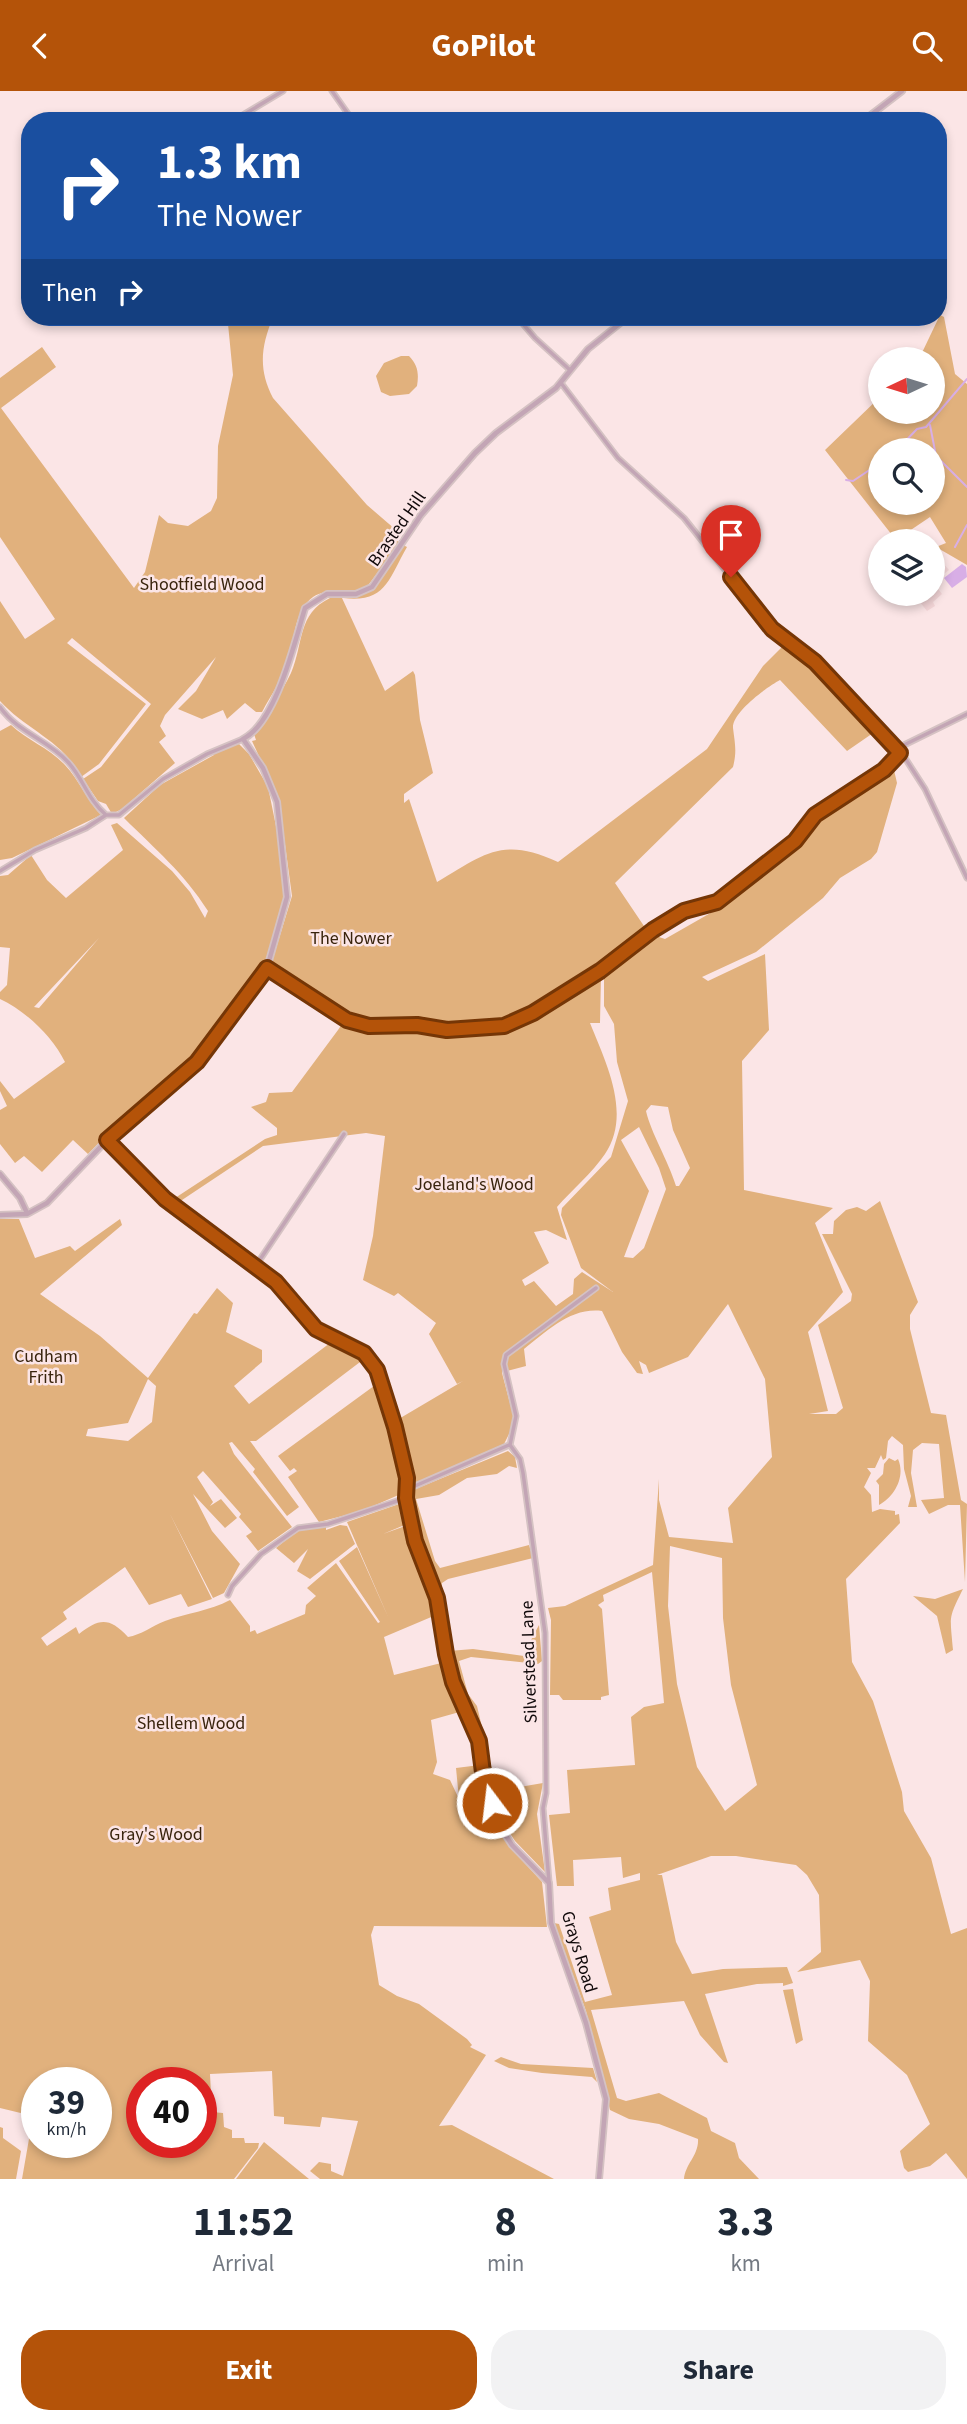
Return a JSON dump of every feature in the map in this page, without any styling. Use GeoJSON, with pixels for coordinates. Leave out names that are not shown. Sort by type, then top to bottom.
{"type":"FeatureCollection","features":[{"type":"Feature","properties":{"kind":"street"},"geometry":{"type":"LineString","coordinates":[[248,112],[283,91]]}},
{"type":"Feature","properties":{"kind":"street"},"geometry":{"type":"LineString","coordinates":[[332,91],[347,112]]}},
{"type":"Feature","properties":{"kind":"street"},"geometry":{"type":"LineString","coordinates":[[875,112],[902,91]]}},
{"type":"Feature","properties":{"kind":"street"},"geometry":{"type":"LineString","coordinates":[[524,326],[570,370]]}},
{"type":"Feature","properties":{"kind":"street","name":"Brasted Hill"},"geometry":{"type":"LineString","coordinates":[[106,815],[119,815],[163,779],[207,754],[243,739],[253,731],[272,702],[289,667],[305,608],[327,594],[361,593],[372,587],[421,515],[475,453],[561,383],[587,349],[616,326]]}},
{"type":"Feature","properties":{"kind":"street"},"geometry":{"type":"LineString","coordinates":[[561,383],[618,459],[684,518],[772,629],[808,656],[899,752],[925,789],[967,878]]}},
{"type":"Feature","properties":{"kind":"street"},"geometry":{"type":"LineString","coordinates":[[0,707],[23,730],[44,741],[68,761],[85,790],[106,815],[86,828],[35,850],[0,870]]}},
{"type":"Feature","properties":{"kind":"street"},"geometry":{"type":"LineString","coordinates":[[267,968],[347,1020],[369,1026],[417,1025],[447,1030],[504,1026],[533,1013],[600,971],[653,930],[684,911],[717,902],[795,841],[815,815],[884,770],[904,745],[967,714]]}},
{"type":"Feature","properties":{"kind":"street"},"geometry":{"type":"LineString","coordinates":[[0,1215],[27,1214],[47,1203],[107,1140],[197,1062],[267,968],[287,897],[283,856],[277,802],[263,768],[243,739]]}},
{"type":"Feature","properties":{"kind":"street"},"geometry":{"type":"LineString","coordinates":[[255,1268],[344,1134]]}},
{"type":"Feature","properties":{"kind":"street"},"geometry":{"type":"LineString","coordinates":[[107,1140],[155,1190],[276,1282],[316,1329],[364,1353],[377,1370],[395,1427],[415,1541],[437,1598],[451,1673],[479,1741],[484,1780],[499,1825],[512,1845],[549,1883]]}},
{"type":"Feature","properties":{"kind":"street"},"geometry":{"type":"LineString","coordinates":[[0,1174],[20,1198],[27,1214]]}},
{"type":"Feature","properties":{"kind":"street"},"geometry":{"type":"LineString","coordinates":[[408,1489],[510,1445],[516,1416],[504,1364],[506,1355],[596,1288]]}},
{"type":"Feature","properties":{"kind":"street","name":"Silverstead Lane"},"geometry":{"type":"LineString","coordinates":[[510,1445],[520,1459],[523,1473],[545,1633],[546,1793],[543,1808],[549,1883]]}},
{"type":"Feature","properties":{"kind":"street"},"geometry":{"type":"LineString","coordinates":[[228,1595],[261,1554],[298,1528],[328,1524],[406,1498]]}},
{"type":"Feature","properties":{"kind":"street","name":"Grays Road"},"geometry":{"type":"LineString","coordinates":[[549,1883],[551,1923],[586,2023],[606,2099],[599,2179]]}},
{"type":"Feature","properties":{"kind":"green space","name":"Shootfield Wood"},"geometry":{"type":"Polygon","coordinates":[[[228,326],[270,326],[264,348],[263,368],[273,398],[367,505],[396,530],[390,536],[400,543],[366,588],[325,592],[307,603],[296,625],[284,672],[262,712],[256,712],[245,703],[227,719],[223,710],[202,719],[178,709],[196,691],[216,657],[165,715],[160,726],[166,736],[159,742],[175,763],[122,809],[112,814],[106,804],[98,801],[83,779],[101,767],[151,704],[72,638],[67,643],[146,704],[99,764],[81,777],[65,754],[0,701],[0,601],[25,639],[55,619],[0,537],[0,378],[42,347],[56,367],[1,408],[134,588],[145,572],[159,515],[168,523],[188,526],[211,511],[217,498],[218,446],[233,375],[228,326]]]}},
{"type":"Feature","properties":{"kind":"green space"},"geometry":{"type":"Polygon","coordinates":[[[935,326],[946,326],[955,374],[967,384],[967,565],[945,552],[945,529],[937,529],[930,517],[912,529],[887,529],[876,515],[945,515],[945,438],[868,438],[868,505],[825,450],[868,409],[868,424],[945,424],[945,347],[925,347],[935,326]]]}},
{"type":"Feature","properties":{"kind":"green space"},"geometry":{"type":"Polygon","coordinates":[[[401,356],[409,356],[416,366],[417,386],[409,394],[390,396],[381,392],[376,376],[384,363],[401,356]]]}},
{"type":"Feature","properties":{"kind":"green space"},"geometry":{"type":"Polygon","coordinates":[[[403,545],[407,547],[384,587],[368,597],[343,598],[342,595],[364,591],[380,581],[403,545]]]}},
{"type":"Feature","properties":{"kind":"green space","name":"The Nower"},"geometry":{"type":"Polygon","coordinates":[[[330,598],[342,598],[385,691],[413,671],[415,675],[420,720],[433,773],[404,794],[404,803],[409,799],[437,882],[468,863],[494,852],[522,850],[558,862],[707,749],[763,666],[786,643],[806,657],[876,731],[847,751],[780,680],[751,701],[734,722],[733,767],[615,883],[648,932],[599,969],[503,1023],[448,1027],[417,1023],[369,1023],[348,1017],[270,968],[292,896],[279,800],[252,741],[256,740],[254,734],[291,673],[307,621],[319,605],[330,598]]]}},
{"type":"Feature","properties":{"kind":"green space"},"geometry":{"type":"Polygon","coordinates":[[[11,725],[65,765],[101,815],[12,858],[0,860],[0,731],[11,725]]]}},
{"type":"Feature","properties":{"kind":"green space"},"geometry":{"type":"Polygon","coordinates":[[[239,744],[249,754],[268,787],[278,836],[284,897],[267,965],[203,1051],[116,1125],[88,1154],[73,1140],[42,1172],[24,1156],[15,1163],[0,1144],[0,1110],[7,1106],[0,1091],[0,1081],[14,1099],[65,1062],[38,1026],[0,999],[0,992],[7,985],[10,948],[0,947],[0,876],[8,875],[31,855],[47,880],[66,898],[123,850],[111,825],[117,823],[172,871],[190,892],[205,918],[208,911],[189,885],[124,818],[160,785],[214,755],[213,752],[239,744]],[[99,938],[34,1007],[39,1008],[99,938]]]}},
{"type":"Feature","properties":{"kind":"green space","name":"Joeland's Wood"},"geometry":{"type":"Polygon","coordinates":[[[894,770],[897,783],[877,852],[871,859],[840,878],[823,898],[756,952],[702,977],[708,981],[765,954],[769,1030],[742,1061],[744,1190],[833,1208],[815,1223],[843,1292],[808,1332],[828,1411],[809,1414],[836,1414],[843,1408],[818,1325],[851,1301],[852,1294],[822,1234],[833,1234],[834,1221],[846,1210],[857,1207],[866,1211],[880,1201],[918,1302],[910,1315],[910,1329],[931,1413],[946,1415],[961,1500],[967,1504],[965,1582],[960,1505],[948,1505],[929,1514],[921,1500],[944,1498],[939,1444],[922,1443],[913,1450],[911,1473],[917,1507],[908,1507],[911,1496],[904,1469],[903,1445],[892,1436],[888,1441],[886,1458],[883,1460],[881,1455],[875,1468],[867,1468],[871,1473],[864,1487],[871,1495],[872,1512],[880,1509],[895,1511],[895,1515],[899,1514],[900,1523],[846,1579],[852,1662],[873,1701],[902,1792],[904,1811],[931,1858],[951,1934],[967,1928],[967,2179],[946,2153],[930,2166],[908,2172],[904,2168],[900,2151],[930,2124],[907,2075],[868,2041],[870,1981],[860,1960],[797,1972],[821,1952],[819,1895],[807,1875],[796,1865],[736,1856],[711,1856],[657,1875],[662,1875],[676,1942],[692,1974],[723,1969],[787,1967],[793,1983],[783,1986],[783,1983],[757,1984],[705,1994],[728,2063],[724,2062],[700,2035],[684,2001],[591,2010],[617,2098],[626,2101],[659,2093],[707,2118],[711,2131],[735,2143],[739,2158],[759,2179],[684,2179],[698,2139],[659,2124],[629,2119],[610,2110],[586,2011],[554,1923],[559,1924],[585,2002],[612,1995],[589,1917],[611,1910],[608,1888],[640,1880],[640,1873],[623,1878],[621,1857],[573,1860],[574,1886],[557,1886],[549,1815],[570,1813],[567,1770],[635,1765],[631,1717],[644,1707],[664,1703],[652,1572],[603,1595],[604,1601],[598,1605],[602,1609],[609,1695],[601,1697],[601,1700],[563,1700],[559,1695],[550,1695],[551,1620],[548,1608],[565,1606],[653,1565],[659,1479],[659,1500],[669,1537],[733,1543],[728,1508],[772,1457],[765,1379],[728,1304],[688,1357],[649,1373],[646,1365],[639,1361],[643,1374],[637,1373],[622,1352],[602,1311],[580,1313],[560,1322],[524,1349],[526,1366],[507,1371],[507,1355],[597,1288],[595,1286],[505,1353],[502,1373],[515,1422],[504,1444],[414,1484],[397,1420],[463,1381],[457,1384],[429,1334],[436,1323],[398,1293],[394,1296],[363,1280],[373,1236],[385,1136],[366,1133],[263,1146],[176,1204],[172,1200],[265,1139],[277,1135],[277,1128],[251,1107],[266,1102],[269,1093],[292,1092],[338,1030],[342,1024],[324,1006],[348,1021],[368,1026],[488,1030],[531,1016],[575,987],[601,976],[600,1023],[590,1023],[614,1089],[616,1122],[613,1139],[600,1161],[557,1207],[567,1240],[546,1230],[534,1232],[549,1263],[522,1280],[525,1286],[534,1281],[556,1306],[573,1294],[574,1279],[582,1272],[613,1292],[581,1268],[561,1215],[562,1208],[611,1157],[628,1101],[617,1062],[614,1024],[604,1006],[604,971],[650,934],[665,939],[714,911],[768,866],[796,847],[828,812],[894,770]],[[651,1105],[646,1111],[648,1119],[676,1186],[679,1186],[690,1168],[673,1130],[668,1107],[651,1105]],[[639,1127],[621,1140],[649,1191],[624,1257],[633,1258],[644,1248],[666,1189],[639,1127]],[[670,1546],[668,1606],[677,1684],[697,1767],[725,1811],[757,1785],[731,1685],[723,1618],[722,1558],[670,1546]]]}},
{"type":"Feature","properties":{"kind":"green space"},"geometry":{"type":"Polygon","coordinates":[[[0,1219],[19,1219],[35,1258],[70,1246],[75,1251],[120,1219],[122,1225],[40,1294],[100,1336],[148,1378],[194,1313],[197,1314],[217,1288],[233,1303],[226,1332],[262,1350],[262,1362],[234,1386],[249,1404],[330,1343],[364,1359],[256,1441],[250,1441],[299,1507],[287,1516],[253,1472],[255,1469],[232,1442],[229,1443],[234,1454],[292,1527],[258,1551],[246,1536],[252,1532],[239,1517],[241,1514],[203,1471],[197,1477],[213,1502],[210,1506],[221,1499],[237,1518],[225,1528],[193,1494],[212,1531],[240,1564],[224,1593],[213,1598],[170,1514],[212,1599],[188,1607],[181,1594],[149,1605],[125,1567],[63,1612],[67,1619],[41,1638],[47,1646],[76,1627],[79,1634],[92,1625],[104,1622],[115,1626],[128,1637],[165,1621],[230,1600],[250,1626],[250,1632],[255,1630],[257,1634],[305,1614],[306,1605],[316,1596],[307,1588],[336,1563],[378,1623],[380,1622],[339,1561],[357,1547],[389,1619],[347,1522],[402,1503],[407,1524],[383,1534],[408,1525],[435,1601],[436,1615],[384,1637],[394,1675],[445,1662],[463,1711],[431,1720],[437,1762],[433,1774],[450,1780],[459,1799],[456,1768],[480,1765],[479,1781],[494,1822],[510,1847],[542,1882],[547,1927],[374,1926],[371,1935],[379,1985],[397,1996],[419,2004],[467,2039],[472,2045],[470,2047],[486,2055],[439,2126],[452,2125],[554,2179],[320,2179],[310,2171],[319,2162],[331,2164],[331,2171],[343,2176],[358,2121],[322,2117],[320,2127],[284,2124],[284,2117],[274,2116],[272,2071],[217,2074],[217,2067],[126,2067],[126,2158],[217,2158],[217,2112],[223,2113],[224,2127],[232,2130],[232,2138],[244,2138],[245,2143],[259,2143],[234,2179],[22,2179],[26,2158],[112,2158],[112,2067],[21,2067],[21,2113],[0,2108],[0,1219]],[[148,1379],[128,1423],[88,1429],[86,1436],[128,1441],[152,1422],[156,1386],[148,1379]]]}},
{"type":"Feature","properties":{"kind":"green space"},"geometry":{"type":"Polygon","coordinates":[[[378,1383],[394,1431],[406,1488],[403,1493],[362,1511],[319,1522],[288,1477],[297,1471],[294,1468],[290,1471],[278,1456],[378,1383]]]}},
{"type":"Feature","properties":{"kind":"green space"},"geometry":{"type":"Polygon","coordinates":[[[508,1451],[515,1457],[517,1468],[509,1466],[497,1474],[467,1478],[439,1495],[416,1499],[435,1561],[440,1568],[529,1545],[533,1558],[448,1579],[442,1583],[441,1589],[429,1568],[415,1527],[412,1513],[413,1490],[508,1451]]]}},
{"type":"Feature","properties":{"kind":"green space"},"geometry":{"type":"Polygon","coordinates":[[[889,1458],[895,1461],[898,1459],[901,1473],[894,1492],[879,1505],[879,1485],[876,1481],[883,1474],[884,1464],[889,1458]]]}},
{"type":"Feature","properties":{"kind":"green space"},"geometry":{"type":"Polygon","coordinates":[[[340,1525],[347,1526],[355,1544],[310,1579],[297,1571],[308,1549],[294,1563],[276,1548],[298,1530],[326,1526],[326,1530],[340,1525]]]}},
{"type":"Feature","properties":{"kind":"green space"},"geometry":{"type":"Polygon","coordinates":[[[963,1589],[951,1618],[953,1650],[946,1654],[937,1616],[913,1596],[935,1599],[963,1589]]]}},
{"type":"Feature","properties":{"kind":"green space"},"geometry":{"type":"Polygon","coordinates":[[[539,1625],[542,1661],[538,1664],[471,1657],[459,1661],[468,1694],[477,1706],[497,1791],[543,1783],[537,1814],[545,1872],[515,1841],[504,1824],[487,1780],[481,1741],[459,1688],[449,1651],[473,1649],[531,1657],[531,1640],[539,1625]]]}},
{"type":"Feature","properties":{"kind":"green space"},"geometry":{"type":"Polygon","coordinates":[[[793,1989],[803,2040],[796,2044],[783,1990],[793,1989]]]}},
{"type":"Feature","properties":{"kind":"green space"},"geometry":{"type":"Polygon","coordinates":[[[501,2057],[521,2064],[593,2068],[597,2082],[592,2077],[509,2068],[494,2061],[501,2057]]]}},
{"type":"Feature","properties":{"kind":"green space"},"geometry":{"type":"Polygon","coordinates":[[[0,2127],[3,2128],[3,2138],[21,2151],[16,2179],[0,2179],[0,2127]]]}},
{"type":"Feature","properties":{"kind":"green space"},"geometry":{"type":"Polygon","coordinates":[[[264,2142],[309,2179],[236,2179],[264,2142]]]}},
{"type":"Feature","properties":{"kind":"shaded area"},"geometry":{"type":"Polygon","coordinates":[[[962,564],[966,567],[967,577],[952,588],[945,577],[962,564]]]}},
{"type":"Feature","properties":{"kind":"waterway"},"geometry":{"type":"LineString","coordinates":[[908,438],[917,429],[926,427],[967,379]]}},
{"type":"Feature","properties":{"kind":"waterway"},"geometry":{"type":"LineString","coordinates":[[930,425],[936,456],[967,487]]}},
{"type":"Feature","properties":{"kind":"waterway"},"geometry":{"type":"LineString","coordinates":[[846,480],[853,481],[868,471]]}},
{"type":"Feature","properties":{"kind":"waterway"},"geometry":{"type":"LineString","coordinates":[[955,547],[967,525]]}},
{"type":"Feature","properties":{"kind":"route"},"geometry":{"type":"LineString","coordinates":[[492,1803],[484,1780],[479,1741],[453,1682],[437,1598],[415,1541],[406,1498],[407,1478],[377,1370],[364,1353],[325,1336],[316,1329],[276,1282],[165,1199],[107,1140],[208,1051],[267,968],[347,1020],[369,1026],[417,1025],[447,1030],[504,1026],[533,1013],[600,971],[653,930],[684,911],[711,906],[717,902],[795,841],[815,815],[884,770],[900,753],[815,662],[772,629],[731,577]]}},
{"type":"Feature","properties":{"kind":"park label","name":"Cudham Frith"},"geometry":{"type":"Point","coordinates":[46,1366]}},
{"type":"Feature","properties":{"kind":"park label","name":"Shellem Wood"},"geometry":{"type":"Point","coordinates":[191,1723]}},
{"type":"Feature","properties":{"kind":"park label","name":"Gray's Wood"},"geometry":{"type":"Point","coordinates":[156,1834]}}]}
